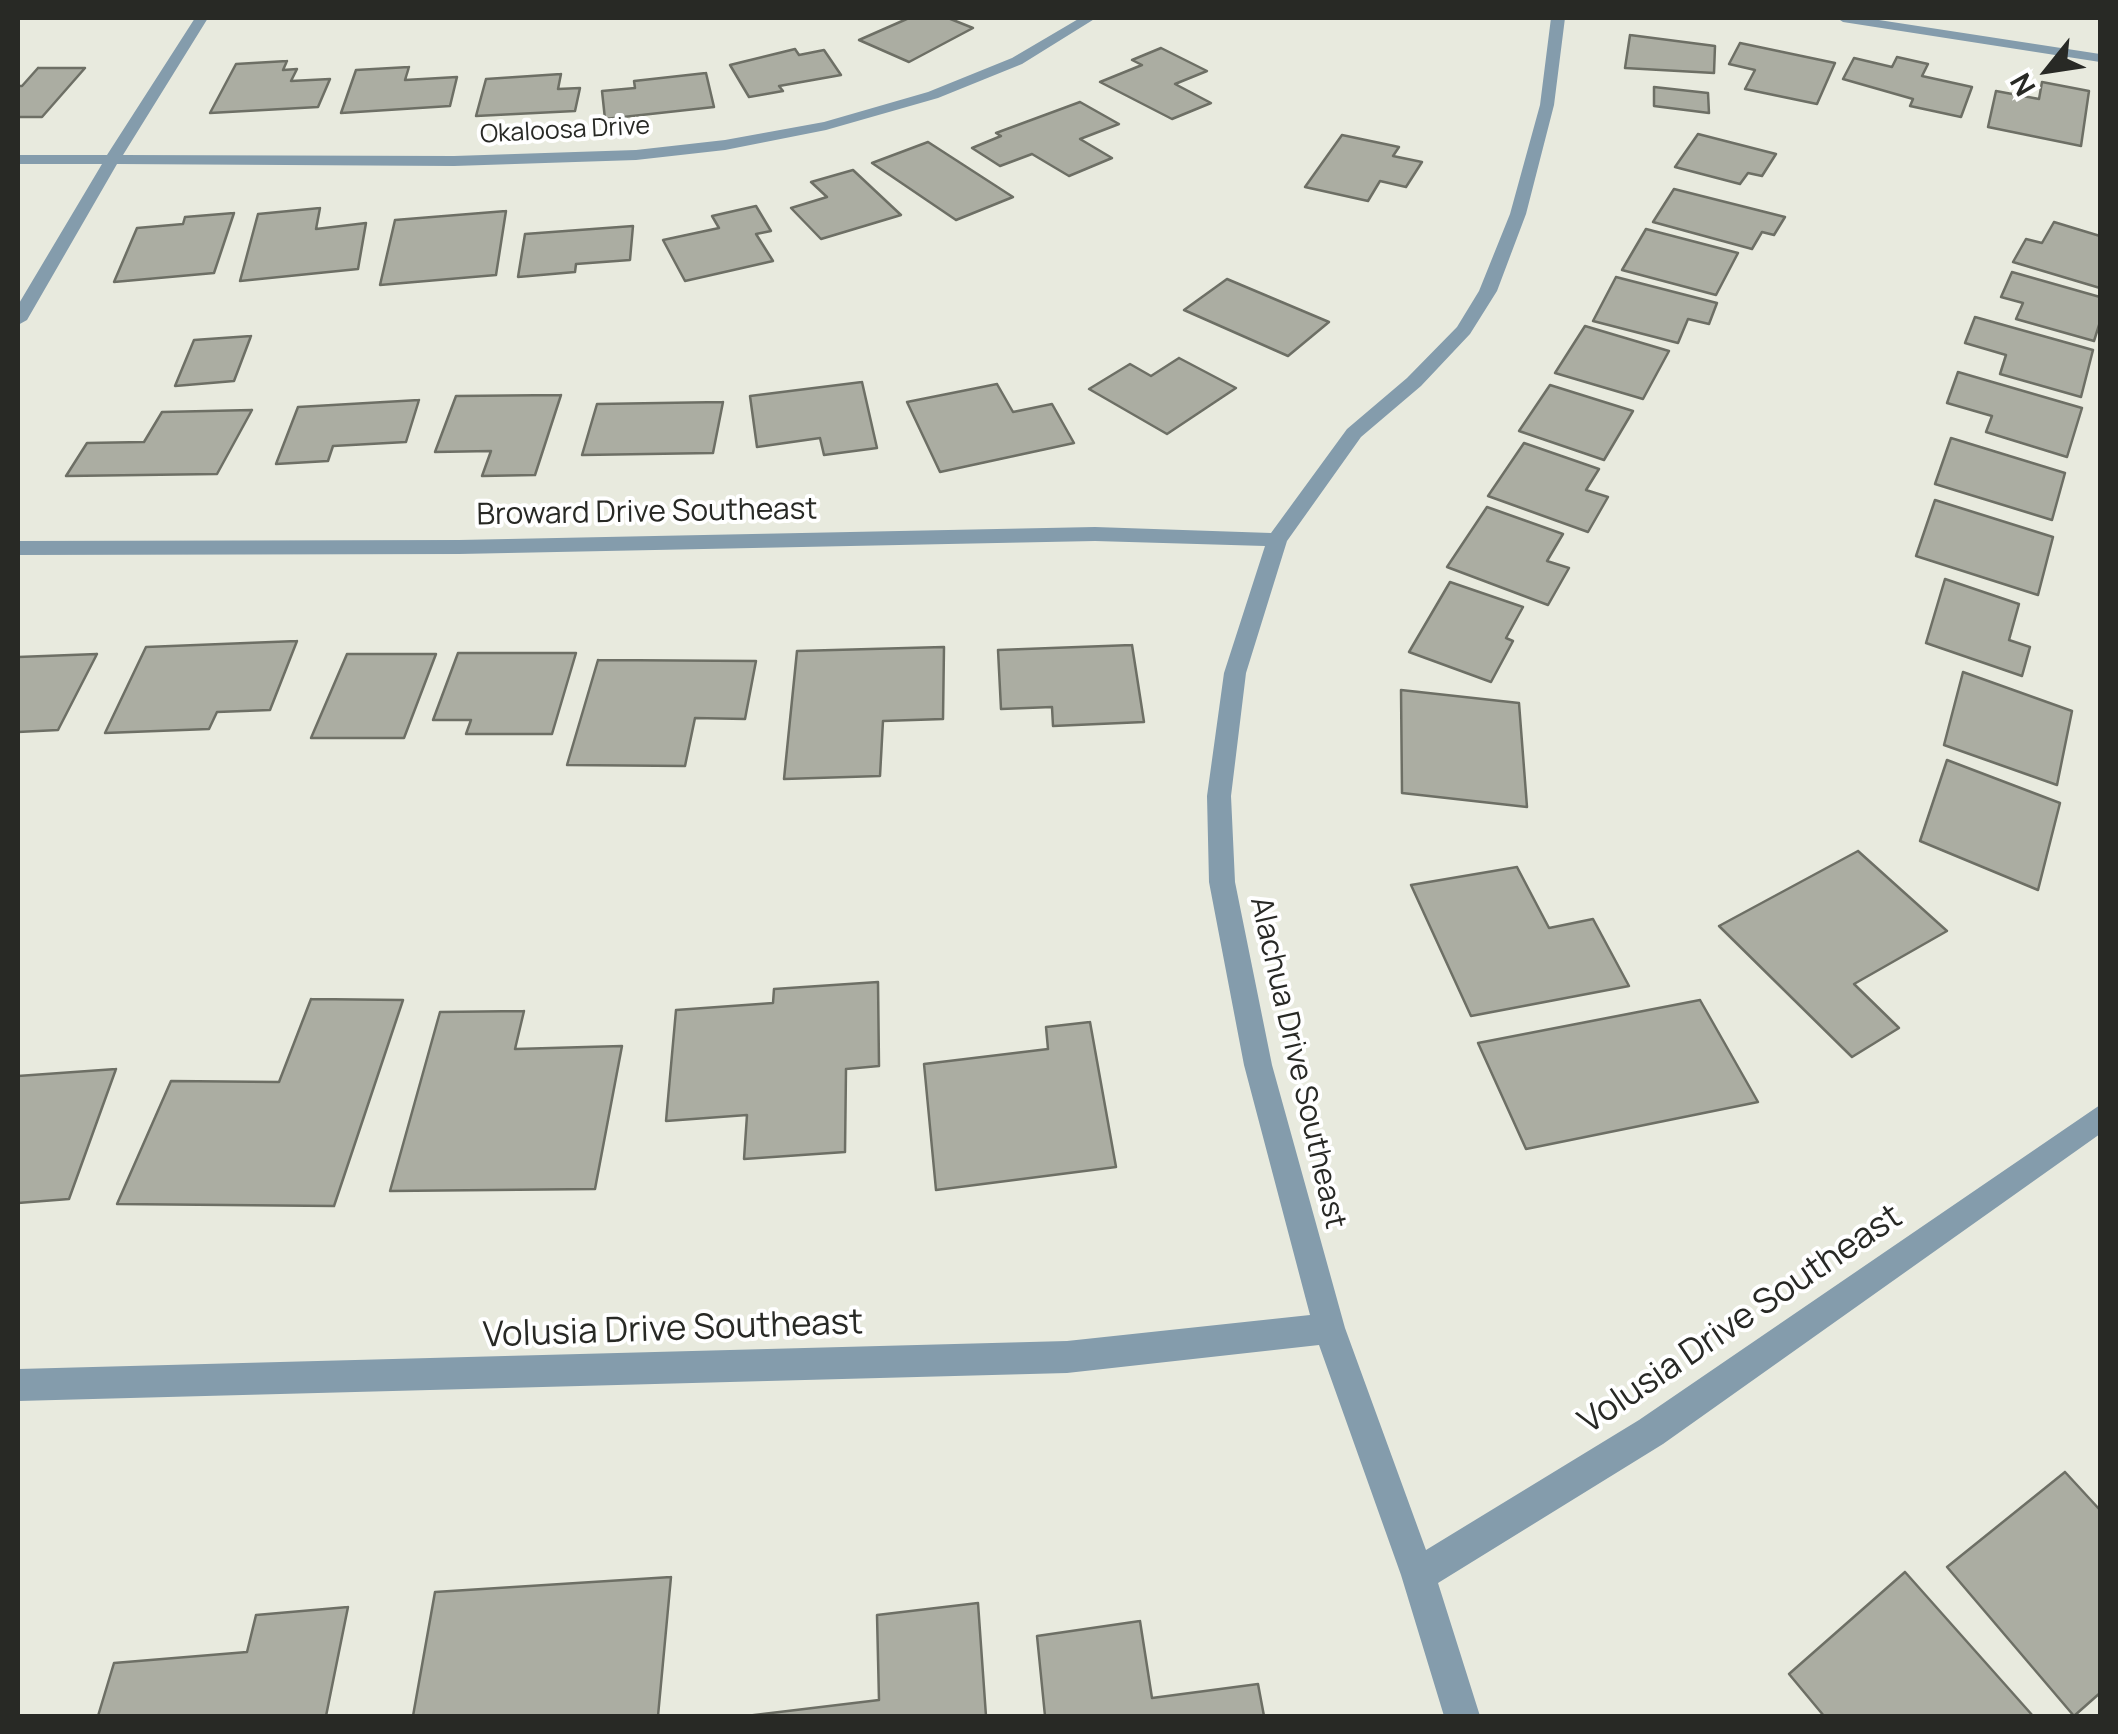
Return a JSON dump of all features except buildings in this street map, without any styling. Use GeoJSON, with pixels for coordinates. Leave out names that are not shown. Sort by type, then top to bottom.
{"type":"FeatureCollection","features":[{"type":"Feature","properties":{"kind":"street"},"geometry":{"type":"LineString","coordinates":[[18,320],[112,158],[201,18]]}},
{"type":"Feature","properties":{"kind":"street","name":"Okaloosa Drive"},"geometry":{"type":"LineString","coordinates":[[18,159],[454,161],[636,155],[725,145],[826,126],[934,95],[1017,61],[1090,18]]}},
{"type":"Feature","properties":{"kind":"street","name":"Alachua Drive Southeast"},"geometry":{"type":"LineString","coordinates":[[1462,1716],[1418,1575],[1329,1328],[1258,1065],[1222,882],[1219,796],[1235,673],[1278,540],[1354,433],[1414,382],[1464,330],[1488,292],[1518,214],[1547,106],[1558,18]]}},
{"type":"Feature","properties":{"kind":"street"},"geometry":{"type":"LineString","coordinates":[[1843,18],[2100,58]]}},
{"type":"Feature","properties":{"kind":"street","name":"Broward Drive Southeast"},"geometry":{"type":"LineString","coordinates":[[18,548],[479,547],[1095,534],[1278,540]]}},
{"type":"Feature","properties":{"kind":"street","name":"Volusia Drive Southeast"},"geometry":{"type":"LineString","coordinates":[[1418,1575],[1650,1432],[2100,1118]]}},
{"type":"Feature","properties":{"kind":"street","name":"Volusia Drive Southeast"},"geometry":{"type":"LineString","coordinates":[[18,1385],[1067,1358],[1329,1328]]}}]}
